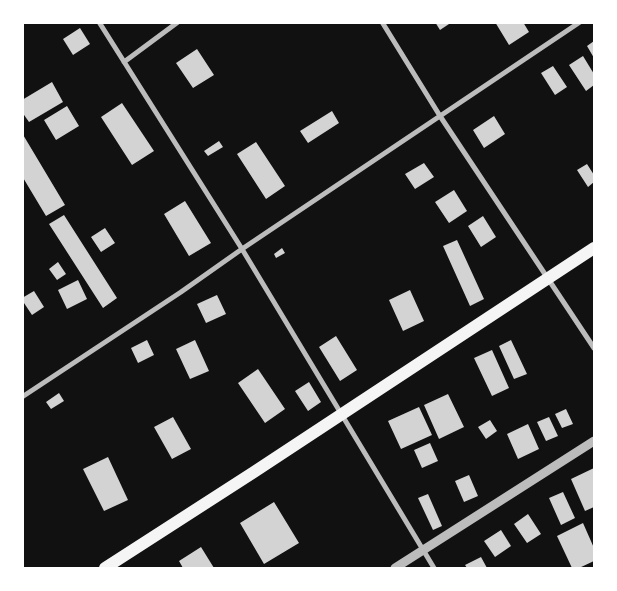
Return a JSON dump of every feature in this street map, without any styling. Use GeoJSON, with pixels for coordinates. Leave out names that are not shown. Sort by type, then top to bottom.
{"type":"FeatureCollection","features":[{"type":"Feature","properties":{"kind":"main road"},"geometry":{"type":"LineString","coordinates":[[105,568],[342,415],[594,248]]}},
{"type":"Feature","properties":{"kind":"street"},"geometry":{"type":"LineString","coordinates":[[99,22],[242,249],[434,568]]}},
{"type":"Feature","properties":{"kind":"street"},"geometry":{"type":"LineString","coordinates":[[124,62],[178,22]]}},
{"type":"Feature","properties":{"kind":"street"},"geometry":{"type":"LineString","coordinates":[[382,22],[440,116],[594,348]]}},
{"type":"Feature","properties":{"kind":"street"},"geometry":{"type":"LineString","coordinates":[[22,397],[181,292],[580,22]]}},
{"type":"Feature","properties":{"kind":"street"},"geometry":{"type":"LineString","coordinates":[[395,568],[594,441]]}},
{"type":"Feature","properties":{"kind":"building"},"geometry":{"type":"Polygon","coordinates":[[[435,22],[452,22],[440,30],[435,22]]]}},
{"type":"Feature","properties":{"kind":"building"},"geometry":{"type":"Polygon","coordinates":[[[495,22],[523,22],[529,32],[509,45],[495,22]]]}},
{"type":"Feature","properties":{"kind":"building"},"geometry":{"type":"Polygon","coordinates":[[[80,28],[90,44],[73,55],[63,39],[80,28]]]}},
{"type":"Feature","properties":{"kind":"building"},"geometry":{"type":"Polygon","coordinates":[[[594,41],[594,58],[587,46],[594,41]]]}},
{"type":"Feature","properties":{"kind":"building"},"geometry":{"type":"Polygon","coordinates":[[[197,49],[214,75],[193,88],[176,63],[197,49]]]}},
{"type":"Feature","properties":{"kind":"building"},"geometry":{"type":"Polygon","coordinates":[[[583,56],[594,74],[594,85],[586,91],[569,65],[583,56]]]}},
{"type":"Feature","properties":{"kind":"building"},"geometry":{"type":"Polygon","coordinates":[[[553,66],[567,87],[555,95],[541,73],[553,66]]]}},
{"type":"Feature","properties":{"kind":"building"},"geometry":{"type":"Polygon","coordinates":[[[52,82],[63,102],[29,122],[22,112],[22,100],[52,82]]]}},
{"type":"Feature","properties":{"kind":"building"},"geometry":{"type":"Polygon","coordinates":[[[122,103],[154,151],[132,165],[101,117],[122,103]]]}},
{"type":"Feature","properties":{"kind":"building"},"geometry":{"type":"Polygon","coordinates":[[[67,106],[79,126],[56,140],[44,120],[67,106]]]}},
{"type":"Feature","properties":{"kind":"building"},"geometry":{"type":"Polygon","coordinates":[[[332,111],[339,123],[308,143],[300,131],[332,111]]]}},
{"type":"Feature","properties":{"kind":"building"},"geometry":{"type":"Polygon","coordinates":[[[494,116],[505,134],[484,148],[473,130],[494,116]]]}},
{"type":"Feature","properties":{"kind":"building"},"geometry":{"type":"Polygon","coordinates":[[[22,133],[65,205],[46,216],[22,176],[22,133]]]}},
{"type":"Feature","properties":{"kind":"building"},"geometry":{"type":"Polygon","coordinates":[[[219,141],[223,147],[208,156],[204,151],[219,141]]]}},
{"type":"Feature","properties":{"kind":"building"},"geometry":{"type":"Polygon","coordinates":[[[256,142],[285,186],[266,199],[237,154],[256,142]]]}},
{"type":"Feature","properties":{"kind":"building"},"geometry":{"type":"Polygon","coordinates":[[[424,163],[434,177],[415,189],[405,174],[424,163]]]}},
{"type":"Feature","properties":{"kind":"building"},"geometry":{"type":"Polygon","coordinates":[[[587,164],[594,175],[594,182],[588,187],[577,170],[587,164]]]}},
{"type":"Feature","properties":{"kind":"building"},"geometry":{"type":"Polygon","coordinates":[[[454,190],[467,211],[449,223],[435,202],[454,190]]]}},
{"type":"Feature","properties":{"kind":"building"},"geometry":{"type":"Polygon","coordinates":[[[185,201],[211,243],[189,256],[164,214],[185,201]]]}},
{"type":"Feature","properties":{"kind":"building"},"geometry":{"type":"Polygon","coordinates":[[[64,215],[117,298],[103,308],[49,224],[64,215]]]}},
{"type":"Feature","properties":{"kind":"building"},"geometry":{"type":"Polygon","coordinates":[[[483,216],[496,237],[481,247],[468,226],[483,216]]]}},
{"type":"Feature","properties":{"kind":"building"},"geometry":{"type":"Polygon","coordinates":[[[105,228],[115,243],[101,252],[91,237],[105,228]]]}},
{"type":"Feature","properties":{"kind":"building"},"geometry":{"type":"Polygon","coordinates":[[[457,240],[484,299],[470,306],[443,246],[457,240]]]}},
{"type":"Feature","properties":{"kind":"building"},"geometry":{"type":"Polygon","coordinates":[[[282,248],[285,253],[276,258],[274,254],[282,248]]]}},
{"type":"Feature","properties":{"kind":"building"},"geometry":{"type":"Polygon","coordinates":[[[58,262],[66,274],[57,280],[49,269],[58,262]]]}},
{"type":"Feature","properties":{"kind":"building"},"geometry":{"type":"Polygon","coordinates":[[[78,280],[87,299],[67,309],[58,290],[78,280]]]}},
{"type":"Feature","properties":{"kind":"building"},"geometry":{"type":"Polygon","coordinates":[[[410,290],[424,321],[403,331],[389,300],[410,290]]]}},
{"type":"Feature","properties":{"kind":"building"},"geometry":{"type":"Polygon","coordinates":[[[34,291],[44,307],[32,315],[22,298],[34,291]]]}},
{"type":"Feature","properties":{"kind":"building"},"geometry":{"type":"Polygon","coordinates":[[[217,295],[226,314],[206,323],[197,304],[217,295]]]}},
{"type":"Feature","properties":{"kind":"building"},"geometry":{"type":"Polygon","coordinates":[[[336,336],[357,370],[340,381],[319,347],[336,336]]]}},
{"type":"Feature","properties":{"kind":"building"},"geometry":{"type":"Polygon","coordinates":[[[147,340],[154,355],[138,363],[131,348],[147,340]]]}},
{"type":"Feature","properties":{"kind":"building"},"geometry":{"type":"Polygon","coordinates":[[[195,340],[209,371],[190,379],[176,349],[195,340]]]}},
{"type":"Feature","properties":{"kind":"building"},"geometry":{"type":"Polygon","coordinates":[[[511,340],[527,374],[514,379],[499,346],[511,340]]]}},
{"type":"Feature","properties":{"kind":"building"},"geometry":{"type":"Polygon","coordinates":[[[492,350],[509,388],[492,396],[474,358],[492,350]]]}},
{"type":"Feature","properties":{"kind":"building"},"geometry":{"type":"Polygon","coordinates":[[[258,369],[285,409],[265,423],[238,383],[258,369]]]}},
{"type":"Feature","properties":{"kind":"building"},"geometry":{"type":"Polygon","coordinates":[[[309,382],[321,402],[308,411],[295,391],[309,382]]]}},
{"type":"Feature","properties":{"kind":"building"},"geometry":{"type":"Polygon","coordinates":[[[59,393],[64,401],[51,409],[46,402],[59,393]]]}},
{"type":"Feature","properties":{"kind":"building"},"geometry":{"type":"Polygon","coordinates":[[[448,394],[464,427],[439,439],[424,405],[448,394]]]}},
{"type":"Feature","properties":{"kind":"building"},"geometry":{"type":"Polygon","coordinates":[[[419,407],[432,435],[401,449],[388,421],[419,407]]]}},
{"type":"Feature","properties":{"kind":"building"},"geometry":{"type":"Polygon","coordinates":[[[566,409],[573,424],[562,428],[555,414],[566,409]]]}},
{"type":"Feature","properties":{"kind":"building"},"geometry":{"type":"Polygon","coordinates":[[[173,417],[191,449],[172,459],[154,427],[173,417]]]}},
{"type":"Feature","properties":{"kind":"building"},"geometry":{"type":"Polygon","coordinates":[[[549,417],[558,436],[546,441],[537,422],[549,417]]]}},
{"type":"Feature","properties":{"kind":"building"},"geometry":{"type":"Polygon","coordinates":[[[490,420],[497,431],[486,439],[478,427],[490,420]]]}},
{"type":"Feature","properties":{"kind":"building"},"geometry":{"type":"Polygon","coordinates":[[[528,424],[539,449],[518,459],[507,434],[528,424]]]}},
{"type":"Feature","properties":{"kind":"building"},"geometry":{"type":"Polygon","coordinates":[[[430,443],[438,461],[422,468],[414,450],[430,443]]]}},
{"type":"Feature","properties":{"kind":"building"},"geometry":{"type":"Polygon","coordinates":[[[108,457],[128,500],[104,511],[83,469],[108,457]]]}},
{"type":"Feature","properties":{"kind":"building"},"geometry":{"type":"Polygon","coordinates":[[[594,468],[594,507],[585,511],[571,479],[594,468]]]}},
{"type":"Feature","properties":{"kind":"building"},"geometry":{"type":"Polygon","coordinates":[[[469,475],[478,496],[464,502],[455,481],[469,475]]]}},
{"type":"Feature","properties":{"kind":"building"},"geometry":{"type":"Polygon","coordinates":[[[563,492],[575,518],[561,525],[549,498],[563,492]]]}},
{"type":"Feature","properties":{"kind":"building"},"geometry":{"type":"Polygon","coordinates":[[[428,494],[442,526],[433,530],[418,498],[428,494]]]}},
{"type":"Feature","properties":{"kind":"building"},"geometry":{"type":"Polygon","coordinates":[[[274,502],[299,543],[264,564],[240,523],[274,502]]]}},
{"type":"Feature","properties":{"kind":"building"},"geometry":{"type":"Polygon","coordinates":[[[528,514],[541,534],[527,543],[514,524],[528,514]]]}},
{"type":"Feature","properties":{"kind":"building"},"geometry":{"type":"Polygon","coordinates":[[[583,523],[594,548],[594,561],[579,568],[572,568],[557,536],[583,523]]]}},
{"type":"Feature","properties":{"kind":"building"},"geometry":{"type":"Polygon","coordinates":[[[501,530],[511,546],[495,557],[484,541],[501,530]]]}},
{"type":"Feature","properties":{"kind":"building"},"geometry":{"type":"Polygon","coordinates":[[[201,547],[214,568],[183,568],[179,561],[201,547]]]}},
{"type":"Feature","properties":{"kind":"building"},"geometry":{"type":"Polygon","coordinates":[[[481,557],[487,568],[467,568],[465,565],[481,557]]]}}]}
